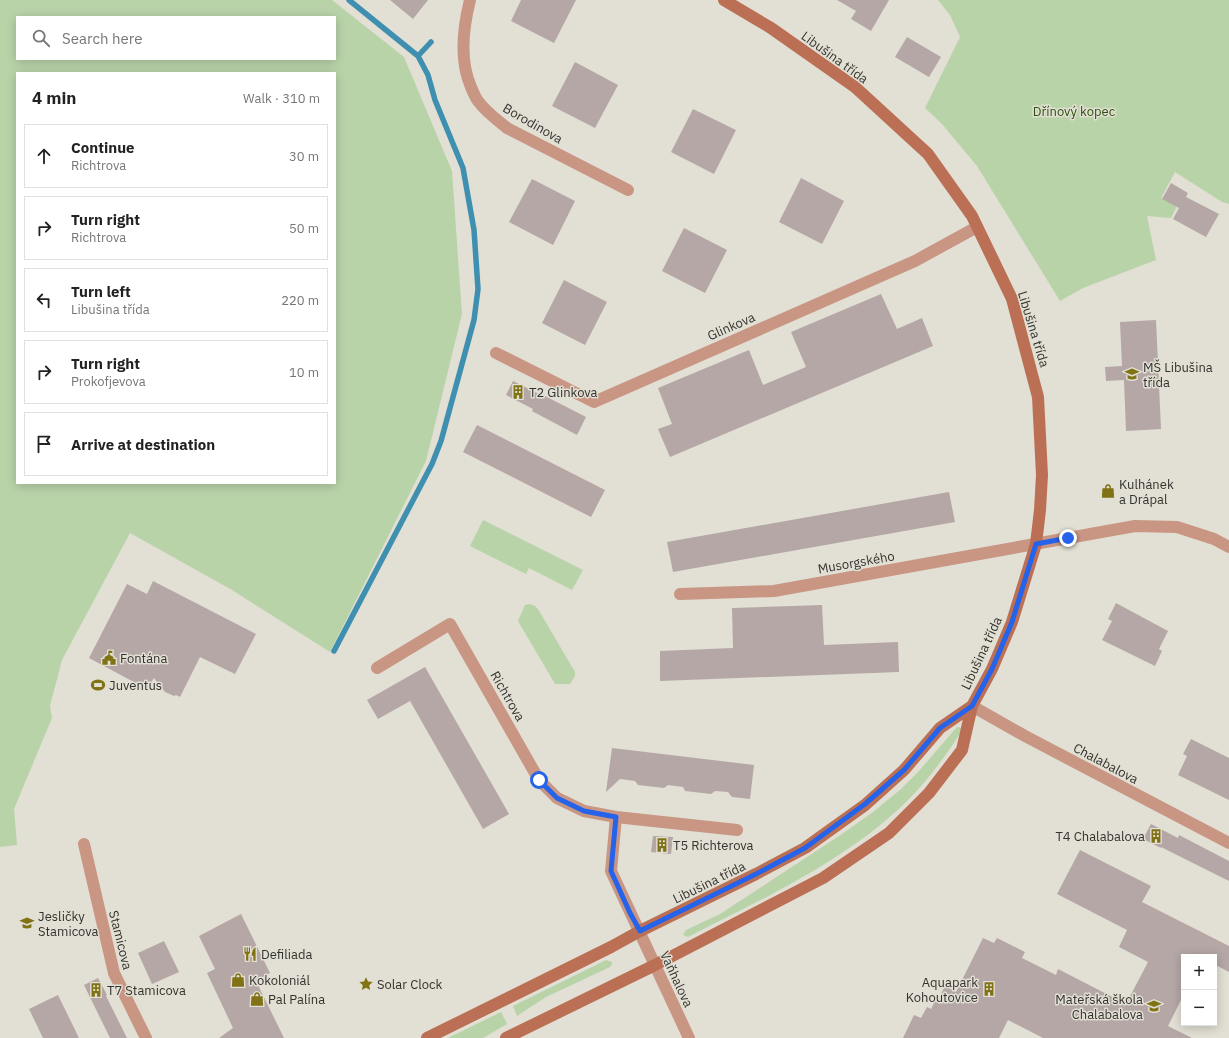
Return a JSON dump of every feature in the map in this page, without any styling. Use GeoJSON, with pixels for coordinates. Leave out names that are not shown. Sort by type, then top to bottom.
{"type":"FeatureCollection","features":[{"type":"Feature","properties":{"kind":"street","name":"Borodinova"},"geometry":{"type":"LineString","coordinates":[[470,0],[465,19],[463,47],[466,75],[477,99],[490,115],[507,128],[628,190]]}},
{"type":"Feature","properties":{"kind":"street","name":"Libušina třída"},"geometry":{"type":"LineString","coordinates":[[506,1038],[655,965],[823,878],[889,833],[929,793],[962,750],[972,706],[992,669],[1012,622],[1036,544],[1042,475],[1038,397],[1012,299],[972,216],[928,154],[855,87],[771,28],[724,0]]}},
{"type":"Feature","properties":{"kind":"street","name":"Glinkova"},"geometry":{"type":"LineString","coordinates":[[496,353],[594,402],[915,261],[977,227]]}},
{"type":"Feature","properties":{"kind":"street","name":"Musorgského"},"geometry":{"type":"LineString","coordinates":[[680,594],[774,591],[1135,526],[1177,527],[1214,539],[1229,547]]}},
{"type":"Feature","properties":{"kind":"street","name":"Richtrova"},"geometry":{"type":"LineString","coordinates":[[378,668],[450,624],[539,780],[557,798],[584,811],[616,817],[737,830]]}},
{"type":"Feature","properties":{"kind":"street","name":"Libušina třída"},"geometry":{"type":"LineString","coordinates":[[427,1038],[611,947],[805,848],[865,804],[904,770],[940,728],[972,706]]}},
{"type":"Feature","properties":{"kind":"street","name":"Chalabalova"},"geometry":{"type":"LineString","coordinates":[[972,706],[1024,736],[1229,843]]}},
{"type":"Feature","properties":{"kind":"street"},"geometry":{"type":"LineString","coordinates":[[616,817],[611,871],[640,931]]}},
{"type":"Feature","properties":{"kind":"street","name":"Stamicova"},"geometry":{"type":"LineString","coordinates":[[84,844],[114,973],[146,1038]]}},
{"type":"Feature","properties":{"kind":"street","name":"Vaňhalova"},"geometry":{"type":"LineString","coordinates":[[640,931],[689,1038]]}},
{"type":"Feature","properties":{"kind":"green space"},"geometry":{"type":"Polygon","coordinates":[[[0,0],[332,0],[404,57],[452,171],[462,314],[426,461],[330,652],[232,590],[130,533],[62,660],[50,706],[52,718],[14,809],[17,845],[0,847],[0,0]]]}},
{"type":"Feature","properties":{"kind":"green space","name":"Dřínový kopec"},"geometry":{"type":"Polygon","coordinates":[[[938,0],[1229,0],[1229,204],[1222,202],[1175,172],[1161,198],[1177,206],[1171,218],[1147,216],[1156,260],[1083,288],[1060,301],[977,166],[942,124],[925,108],[960,37],[950,15],[938,0]]]}},
{"type":"Feature","properties":{"kind":"green space"},"geometry":{"type":"Polygon","coordinates":[[[483,520],[583,570],[572,590],[529,568],[526,574],[470,546],[483,520]]]}},
{"type":"Feature","properties":{"kind":"green space"},"geometry":{"type":"Polygon","coordinates":[[[530,604],[538,609],[575,672],[575,676],[570,684],[555,684],[518,621],[525,605],[530,604]]]}},
{"type":"Feature","properties":{"kind":"green space"},"geometry":{"type":"Polygon","coordinates":[[[957,727],[962,729],[961,732],[929,777],[907,801],[859,842],[803,877],[774,893],[688,937],[683,935],[686,930],[720,914],[873,812],[901,789],[918,772],[957,727]]]}},
{"type":"Feature","properties":{"kind":"green space"},"geometry":{"type":"Polygon","coordinates":[[[606,960],[612,962],[610,967],[546,997],[517,1016],[513,1006],[606,960]]]}},
{"type":"Feature","properties":{"kind":"green space"},"geometry":{"type":"Polygon","coordinates":[[[501,1012],[507,1024],[483,1038],[448,1038],[501,1012]]]}},
{"type":"Feature","properties":{"kind":"building"},"geometry":{"type":"Polygon","coordinates":[[[390,0],[428,0],[413,19],[390,0]]]}},
{"type":"Feature","properties":{"kind":"building"},"geometry":{"type":"Polygon","coordinates":[[[521,0],[576,0],[554,43],[511,21],[521,0]]]}},
{"type":"Feature","properties":{"kind":"building"},"geometry":{"type":"Polygon","coordinates":[[[837,0],[889,0],[871,31],[851,19],[856,11],[837,0]]]}},
{"type":"Feature","properties":{"kind":"building"},"geometry":{"type":"Polygon","coordinates":[[[907,37],[941,57],[929,77],[895,57],[907,37]]]}},
{"type":"Feature","properties":{"kind":"building"},"geometry":{"type":"Polygon","coordinates":[[[575,62],[618,85],[595,128],[552,106],[575,62]]]}},
{"type":"Feature","properties":{"kind":"building"},"geometry":{"type":"Polygon","coordinates":[[[693,109],[736,130],[714,174],[671,152],[693,109]]]}},
{"type":"Feature","properties":{"kind":"building"},"geometry":{"type":"Polygon","coordinates":[[[801,178],[844,201],[822,244],[779,222],[801,178]]]}},
{"type":"Feature","properties":{"kind":"building"},"geometry":{"type":"Polygon","coordinates":[[[532,179],[575,201],[553,245],[509,222],[532,179]]]}},
{"type":"Feature","properties":{"kind":"building"},"geometry":{"type":"Polygon","coordinates":[[[1171,183],[1188,193],[1186,197],[1219,214],[1206,237],[1173,219],[1179,208],[1162,199],[1171,183]]]}},
{"type":"Feature","properties":{"kind":"building"},"geometry":{"type":"Polygon","coordinates":[[[684,228],[727,250],[705,293],[662,271],[684,228]]]}},
{"type":"Feature","properties":{"kind":"building"},"geometry":{"type":"Polygon","coordinates":[[[564,280],[607,302],[585,345],[542,323],[564,280]]]}},
{"type":"Feature","properties":{"kind":"building"},"geometry":{"type":"Polygon","coordinates":[[[881,294],[897,329],[922,318],[933,346],[670,457],[658,429],[672,424],[658,388],[749,350],[763,385],[806,367],[791,332],[881,294]]]}},
{"type":"Feature","properties":{"kind":"building","name":"MŠ Libušina třída"},"geometry":{"type":"Polygon","coordinates":[[[1156,320],[1161,429],[1126,431],[1124,380],[1106,381],[1105,367],[1122,366],[1120,322],[1156,320]]]}},
{"type":"Feature","properties":{"kind":"building"},"geometry":{"type":"Polygon","coordinates":[[[513,381],[586,417],[577,435],[506,395],[513,381]]]}},
{"type":"Feature","properties":{"kind":"building"},"geometry":{"type":"Polygon","coordinates":[[[477,425],[605,490],[591,517],[463,452],[477,425]]]}},
{"type":"Feature","properties":{"kind":"building"},"geometry":{"type":"Polygon","coordinates":[[[949,492],[955,522],[673,572],[667,542],[949,492]]]}},
{"type":"Feature","properties":{"kind":"building"},"geometry":{"type":"Polygon","coordinates":[[[153,581],[256,634],[235,674],[200,657],[180,697],[165,692],[154,678],[147,689],[89,658],[127,584],[147,594],[153,581]]]}},
{"type":"Feature","properties":{"kind":"building"},"geometry":{"type":"Polygon","coordinates":[[[1116,603],[1168,631],[1159,649],[1162,651],[1155,666],[1102,640],[1112,621],[1108,619],[1116,603]]]}},
{"type":"Feature","properties":{"kind":"building"},"geometry":{"type":"Polygon","coordinates":[[[822,605],[824,645],[898,642],[899,672],[660,681],[660,651],[733,648],[732,608],[822,605]]]}},
{"type":"Feature","properties":{"kind":"building"},"geometry":{"type":"Polygon","coordinates":[[[425,667],[509,814],[483,829],[410,701],[378,719],[367,700],[425,667]]]}},
{"type":"Feature","properties":{"kind":"building"},"geometry":{"type":"Polygon","coordinates":[[[1191,739],[1229,758],[1229,800],[1178,775],[1187,756],[1183,754],[1191,739]]]}},
{"type":"Feature","properties":{"kind":"building"},"geometry":{"type":"Polygon","coordinates":[[[612,748],[754,765],[750,799],[732,797],[728,792],[715,791],[711,794],[685,791],[683,787],[668,785],[664,788],[638,785],[635,781],[620,779],[606,792],[612,748]]]}},
{"type":"Feature","properties":{"kind":"building"},"geometry":{"type":"Polygon","coordinates":[[[1151,824],[1178,838],[1179,835],[1229,861],[1229,881],[1143,839],[1151,824]]]}},
{"type":"Feature","properties":{"kind":"building","name":"T5 Richterova"},"geometry":{"type":"Polygon","coordinates":[[[653,836],[673,837],[671,854],[651,852],[653,836]]]}},
{"type":"Feature","properties":{"kind":"building"},"geometry":{"type":"Polygon","coordinates":[[[1080,850],[1151,886],[1142,902],[1229,946],[1229,972],[1217,966],[1217,954],[1181,954],[1181,1000],[1168,1026],[1192,1038],[1043,1038],[1008,1020],[999,1038],[903,1038],[914,1015],[921,1018],[927,1007],[931,1009],[945,986],[956,992],[983,938],[994,943],[997,938],[1025,952],[1022,958],[1056,975],[1058,969],[1126,1004],[1148,962],[1119,947],[1127,930],[1057,894],[1080,850]]]}},
{"type":"Feature","properties":{"kind":"building"},"geometry":{"type":"Polygon","coordinates":[[[241,914],[270,973],[256,981],[284,1038],[219,1038],[233,1028],[207,973],[215,969],[199,936],[241,914]]]}},
{"type":"Feature","properties":{"kind":"building"},"geometry":{"type":"Polygon","coordinates":[[[164,941],[179,972],[152,984],[138,953],[164,941]]]}},
{"type":"Feature","properties":{"kind":"building"},"geometry":{"type":"Polygon","coordinates":[[[98,978],[127,1038],[110,1038],[84,985],[98,978]]]}},
{"type":"Feature","properties":{"kind":"building"},"geometry":{"type":"Polygon","coordinates":[[[58,995],[79,1038],[43,1038],[29,1009],[58,995]]]}},
{"type":"Feature","properties":{"kind":"waterway"},"geometry":{"type":"LineString","coordinates":[[349,0],[418,56]]}},
{"type":"Feature","properties":{"kind":"waterway"},"geometry":{"type":"LineString","coordinates":[[334,651],[432,464],[441,441],[474,320],[478,289],[474,230],[463,168],[435,100],[428,75],[418,56],[431,42]]}},
{"type":"Feature","properties":{"kind":"place","name":"MŠ Libušina třída"},"geometry":{"type":"Point","coordinates":[1132,374]}},
{"type":"Feature","properties":{"kind":"place","name":"T2 Glinkova"},"geometry":{"type":"Point","coordinates":[518,392]}},
{"type":"Feature","properties":{"kind":"place","name":"Kulhánek a Drápal"},"geometry":{"type":"Point","coordinates":[1108,491]}},
{"type":"Feature","properties":{"kind":"place","name":"Fontána"},"geometry":{"type":"Point","coordinates":[109,658]}},
{"type":"Feature","properties":{"kind":"place","name":"Juventus"},"geometry":{"type":"Point","coordinates":[98,685]}},
{"type":"Feature","properties":{"kind":"place","name":"T4 Chalabalova"},"geometry":{"type":"Point","coordinates":[1156,836]}},
{"type":"Feature","properties":{"kind":"place","name":"T5 Richterova"},"geometry":{"type":"Point","coordinates":[662,845]}},
{"type":"Feature","properties":{"kind":"place","name":"Jesličky Stamicova"},"geometry":{"type":"Point","coordinates":[27,923]}},
{"type":"Feature","properties":{"kind":"place","name":"Defiliada"},"geometry":{"type":"Point","coordinates":[250,954]}},
{"type":"Feature","properties":{"kind":"place","name":"Kokoloniál"},"geometry":{"type":"Point","coordinates":[238,980]}},
{"type":"Feature","properties":{"kind":"place","name":"Solar Clock"},"geometry":{"type":"Point","coordinates":[366,984]}},
{"type":"Feature","properties":{"kind":"place","name":"Aquapark Kohoutovice"},"geometry":{"type":"Point","coordinates":[989,989]}},
{"type":"Feature","properties":{"kind":"place","name":"T7 Stamicova"},"geometry":{"type":"Point","coordinates":[96,990]}},
{"type":"Feature","properties":{"kind":"place","name":"Pal Palína"},"geometry":{"type":"Point","coordinates":[257,999]}},
{"type":"Feature","properties":{"kind":"place","name":"Mateřská škola Chalabalova"},"geometry":{"type":"Point","coordinates":[1154,1006]}},
{"type":"Feature","properties":{"kind":"route"},"geometry":{"type":"LineString","coordinates":[[539,780],[557,798],[584,811],[616,817],[611,871],[640,931],[756,874],[805,848],[865,804],[904,770],[940,728],[972,706],[992,669],[1012,622],[1036,544],[1068,538]]}}]}
